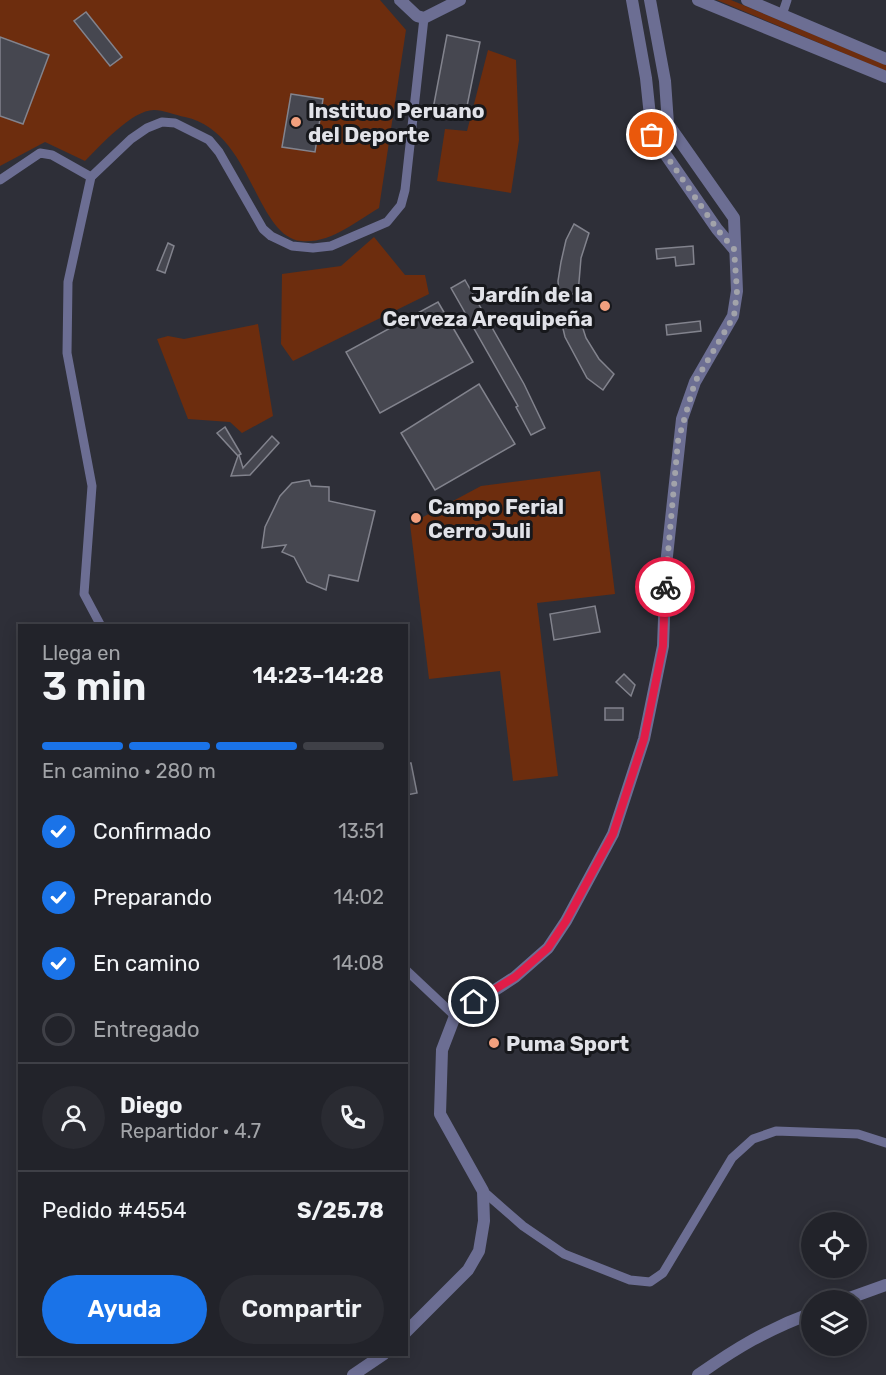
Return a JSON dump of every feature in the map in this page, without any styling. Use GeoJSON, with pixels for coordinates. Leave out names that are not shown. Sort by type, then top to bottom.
{"type":"FeatureCollection","features":[{"type":"Feature","properties":{"kind":"street"},"geometry":{"type":"LineString","coordinates":[[400,0],[417,16],[424,18],[460,0]]}},
{"type":"Feature","properties":{"kind":"street"},"geometry":{"type":"LineString","coordinates":[[632,0],[646,78],[652,135],[734,249]]}},
{"type":"Feature","properties":{"kind":"street"},"geometry":{"type":"LineString","coordinates":[[650,0],[665,81],[668,124],[734,218],[737,291],[734,316],[695,382],[682,419],[666,565],[663,646],[644,739],[613,834],[566,921],[548,948],[515,977],[455,1016],[442,1050],[440,1114],[483,1191],[523,1226],[564,1254],[630,1280],[650,1282],[663,1273],[732,1158],[753,1139],[776,1131],[858,1134],[886,1143]]}},
{"type":"Feature","properties":{"kind":"street"},"geometry":{"type":"LineString","coordinates":[[698,0],[886,77]]}},
{"type":"Feature","properties":{"kind":"street"},"geometry":{"type":"LineString","coordinates":[[747,0],[886,59]]}},
{"type":"Feature","properties":{"kind":"street"},"geometry":{"type":"LineString","coordinates":[[782,15],[787,0]]}},
{"type":"Feature","properties":{"kind":"street"},"geometry":{"type":"LineString","coordinates":[[99,624],[84,594],[92,486],[67,353],[68,282],[92,177],[131,139],[147,128],[162,122],[175,123],[209,140],[219,152],[263,229],[284,243],[313,248],[331,246],[387,222],[401,205],[405,190],[424,18]]}},
{"type":"Feature","properties":{"kind":"street"},"geometry":{"type":"LineString","coordinates":[[0,180],[40,153],[52,155],[92,177]]}},
{"type":"Feature","properties":{"kind":"street"},"geometry":{"type":"LineString","coordinates":[[408,972],[455,1016]]}},
{"type":"Feature","properties":{"kind":"street"},"geometry":{"type":"LineString","coordinates":[[408,1330],[468,1270],[479,1251],[484,1221],[483,1191]]}},
{"type":"Feature","properties":{"kind":"street"},"geometry":{"type":"LineString","coordinates":[[867,1292],[886,1285]]}},
{"type":"Feature","properties":{"kind":"street"},"geometry":{"type":"LineString","coordinates":[[698,1375],[753,1338],[801,1318]]}},
{"type":"Feature","properties":{"kind":"street"},"geometry":{"type":"LineString","coordinates":[[353,1375],[381,1356]]}},
{"type":"Feature","properties":{"kind":"shaded area","name":"Instituo Peruano del Deporte"},"geometry":{"type":"Polygon","coordinates":[[[0,0],[380,0],[406,30],[379,208],[342,231],[322,239],[301,241],[286,235],[273,221],[239,161],[225,142],[207,126],[158,110],[145,112],[126,122],[85,161],[45,142],[0,166],[0,0]]]}},
{"type":"Feature","properties":{"kind":"shaded area"},"geometry":{"type":"Polygon","coordinates":[[[717,0],[731,0],[886,65],[886,71],[717,0]]]}},
{"type":"Feature","properties":{"kind":"shaded area"},"geometry":{"type":"Polygon","coordinates":[[[488,50],[516,60],[519,140],[511,193],[437,181],[445,129],[467,131],[488,50]]]}},
{"type":"Feature","properties":{"kind":"shaded area"},"geometry":{"type":"Polygon","coordinates":[[[374,237],[405,275],[425,275],[429,294],[293,361],[281,344],[282,274],[341,266],[374,237]]]}},
{"type":"Feature","properties":{"kind":"shaded area"},"geometry":{"type":"Polygon","coordinates":[[[258,324],[273,416],[242,433],[230,422],[188,419],[157,339],[168,336],[184,339],[258,324]]]}},
{"type":"Feature","properties":{"kind":"shaded area"},"geometry":{"type":"Polygon","coordinates":[[[600,471],[615,594],[537,603],[558,776],[513,781],[500,671],[429,679],[410,524],[481,486],[600,471]]]}},
{"type":"Feature","properties":{"kind":"building"},"geometry":{"type":"Polygon","coordinates":[[[86,12],[122,57],[110,66],[74,21],[86,12]]]}},
{"type":"Feature","properties":{"kind":"building"},"geometry":{"type":"Polygon","coordinates":[[[447,35],[480,42],[465,116],[433,109],[447,35]]]}},
{"type":"Feature","properties":{"kind":"building"},"geometry":{"type":"Polygon","coordinates":[[[0,37],[49,55],[23,124],[0,116],[0,37]]]}},
{"type":"Feature","properties":{"kind":"building"},"geometry":{"type":"Polygon","coordinates":[[[291,94],[323,99],[315,152],[282,147],[291,94]]]}},
{"type":"Feature","properties":{"kind":"building"},"geometry":{"type":"Polygon","coordinates":[[[574,224],[589,233],[581,258],[578,294],[559,294],[558,281],[561,262],[566,240],[574,224]]]}},
{"type":"Feature","properties":{"kind":"building"},"geometry":{"type":"Polygon","coordinates":[[[168,243],[174,246],[165,273],[157,270],[168,243]]]}},
{"type":"Feature","properties":{"kind":"building"},"geometry":{"type":"Polygon","coordinates":[[[693,246],[694,264],[676,266],[675,257],[657,259],[656,249],[693,246]]]}},
{"type":"Feature","properties":{"kind":"building"},"geometry":{"type":"Polygon","coordinates":[[[465,280],[524,384],[545,428],[531,435],[516,407],[518,406],[451,288],[465,280]]]}},
{"type":"Feature","properties":{"kind":"building"},"geometry":{"type":"Polygon","coordinates":[[[438,302],[473,362],[380,413],[346,352],[438,302]]]}},
{"type":"Feature","properties":{"kind":"building"},"geometry":{"type":"Polygon","coordinates":[[[578,313],[586,338],[599,359],[614,374],[603,390],[587,378],[565,337],[560,316],[578,313]]]}},
{"type":"Feature","properties":{"kind":"building"},"geometry":{"type":"Polygon","coordinates":[[[700,321],[701,331],[667,335],[666,325],[700,321]]]}},
{"type":"Feature","properties":{"kind":"building"},"geometry":{"type":"Polygon","coordinates":[[[479,384],[515,444],[435,490],[401,433],[479,384]]]}},
{"type":"Feature","properties":{"kind":"building"},"geometry":{"type":"Polygon","coordinates":[[[225,427],[241,454],[239,455],[243,468],[272,436],[279,443],[250,475],[231,476],[238,456],[217,433],[225,427]]]}},
{"type":"Feature","properties":{"kind":"building"},"geometry":{"type":"Polygon","coordinates":[[[309,480],[311,486],[329,487],[329,501],[375,511],[358,581],[329,575],[326,590],[307,582],[294,557],[282,552],[286,545],[262,548],[265,527],[280,496],[292,483],[309,480]]]}},
{"type":"Feature","properties":{"kind":"building"},"geometry":{"type":"Polygon","coordinates":[[[595,606],[600,632],[554,640],[550,614],[595,606]]]}},
{"type":"Feature","properties":{"kind":"building"},"geometry":{"type":"Polygon","coordinates":[[[624,674],[635,685],[631,696],[616,682],[624,674]]]}},
{"type":"Feature","properties":{"kind":"building"},"geometry":{"type":"Polygon","coordinates":[[[605,708],[623,708],[623,720],[605,720],[605,708]]]}},
{"type":"Feature","properties":{"kind":"building"},"geometry":{"type":"Polygon","coordinates":[[[408,763],[411,763],[417,793],[408,795],[408,763]]]}},
{"type":"Feature","properties":{"kind":"way so far"},"geometry":{"type":"LineString","coordinates":[[652,135],[660,150],[734,249],[737,291],[734,316],[695,382],[682,419],[665,587]]}},
{"type":"Feature","properties":{"kind":"place","name":"Instituo Peruano del Deporte"},"geometry":{"type":"Point","coordinates":[296,122]}},
{"type":"Feature","properties":{"kind":"place","name":"Jardín de la Cerveza Arequipeña"},"geometry":{"type":"Point","coordinates":[605,306]}},
{"type":"Feature","properties":{"kind":"place","name":"Campo Ferial Cerro Juli"},"geometry":{"type":"Point","coordinates":[416,518]}},
{"type":"Feature","properties":{"kind":"place","name":"Puma Sport"},"geometry":{"type":"Point","coordinates":[494,1043]}},
{"type":"Feature","properties":{"kind":"route"},"geometry":{"type":"LineString","coordinates":[[474,1002],[515,977],[548,948],[566,921],[613,834],[644,739],[663,646],[665,587]]}}]}
